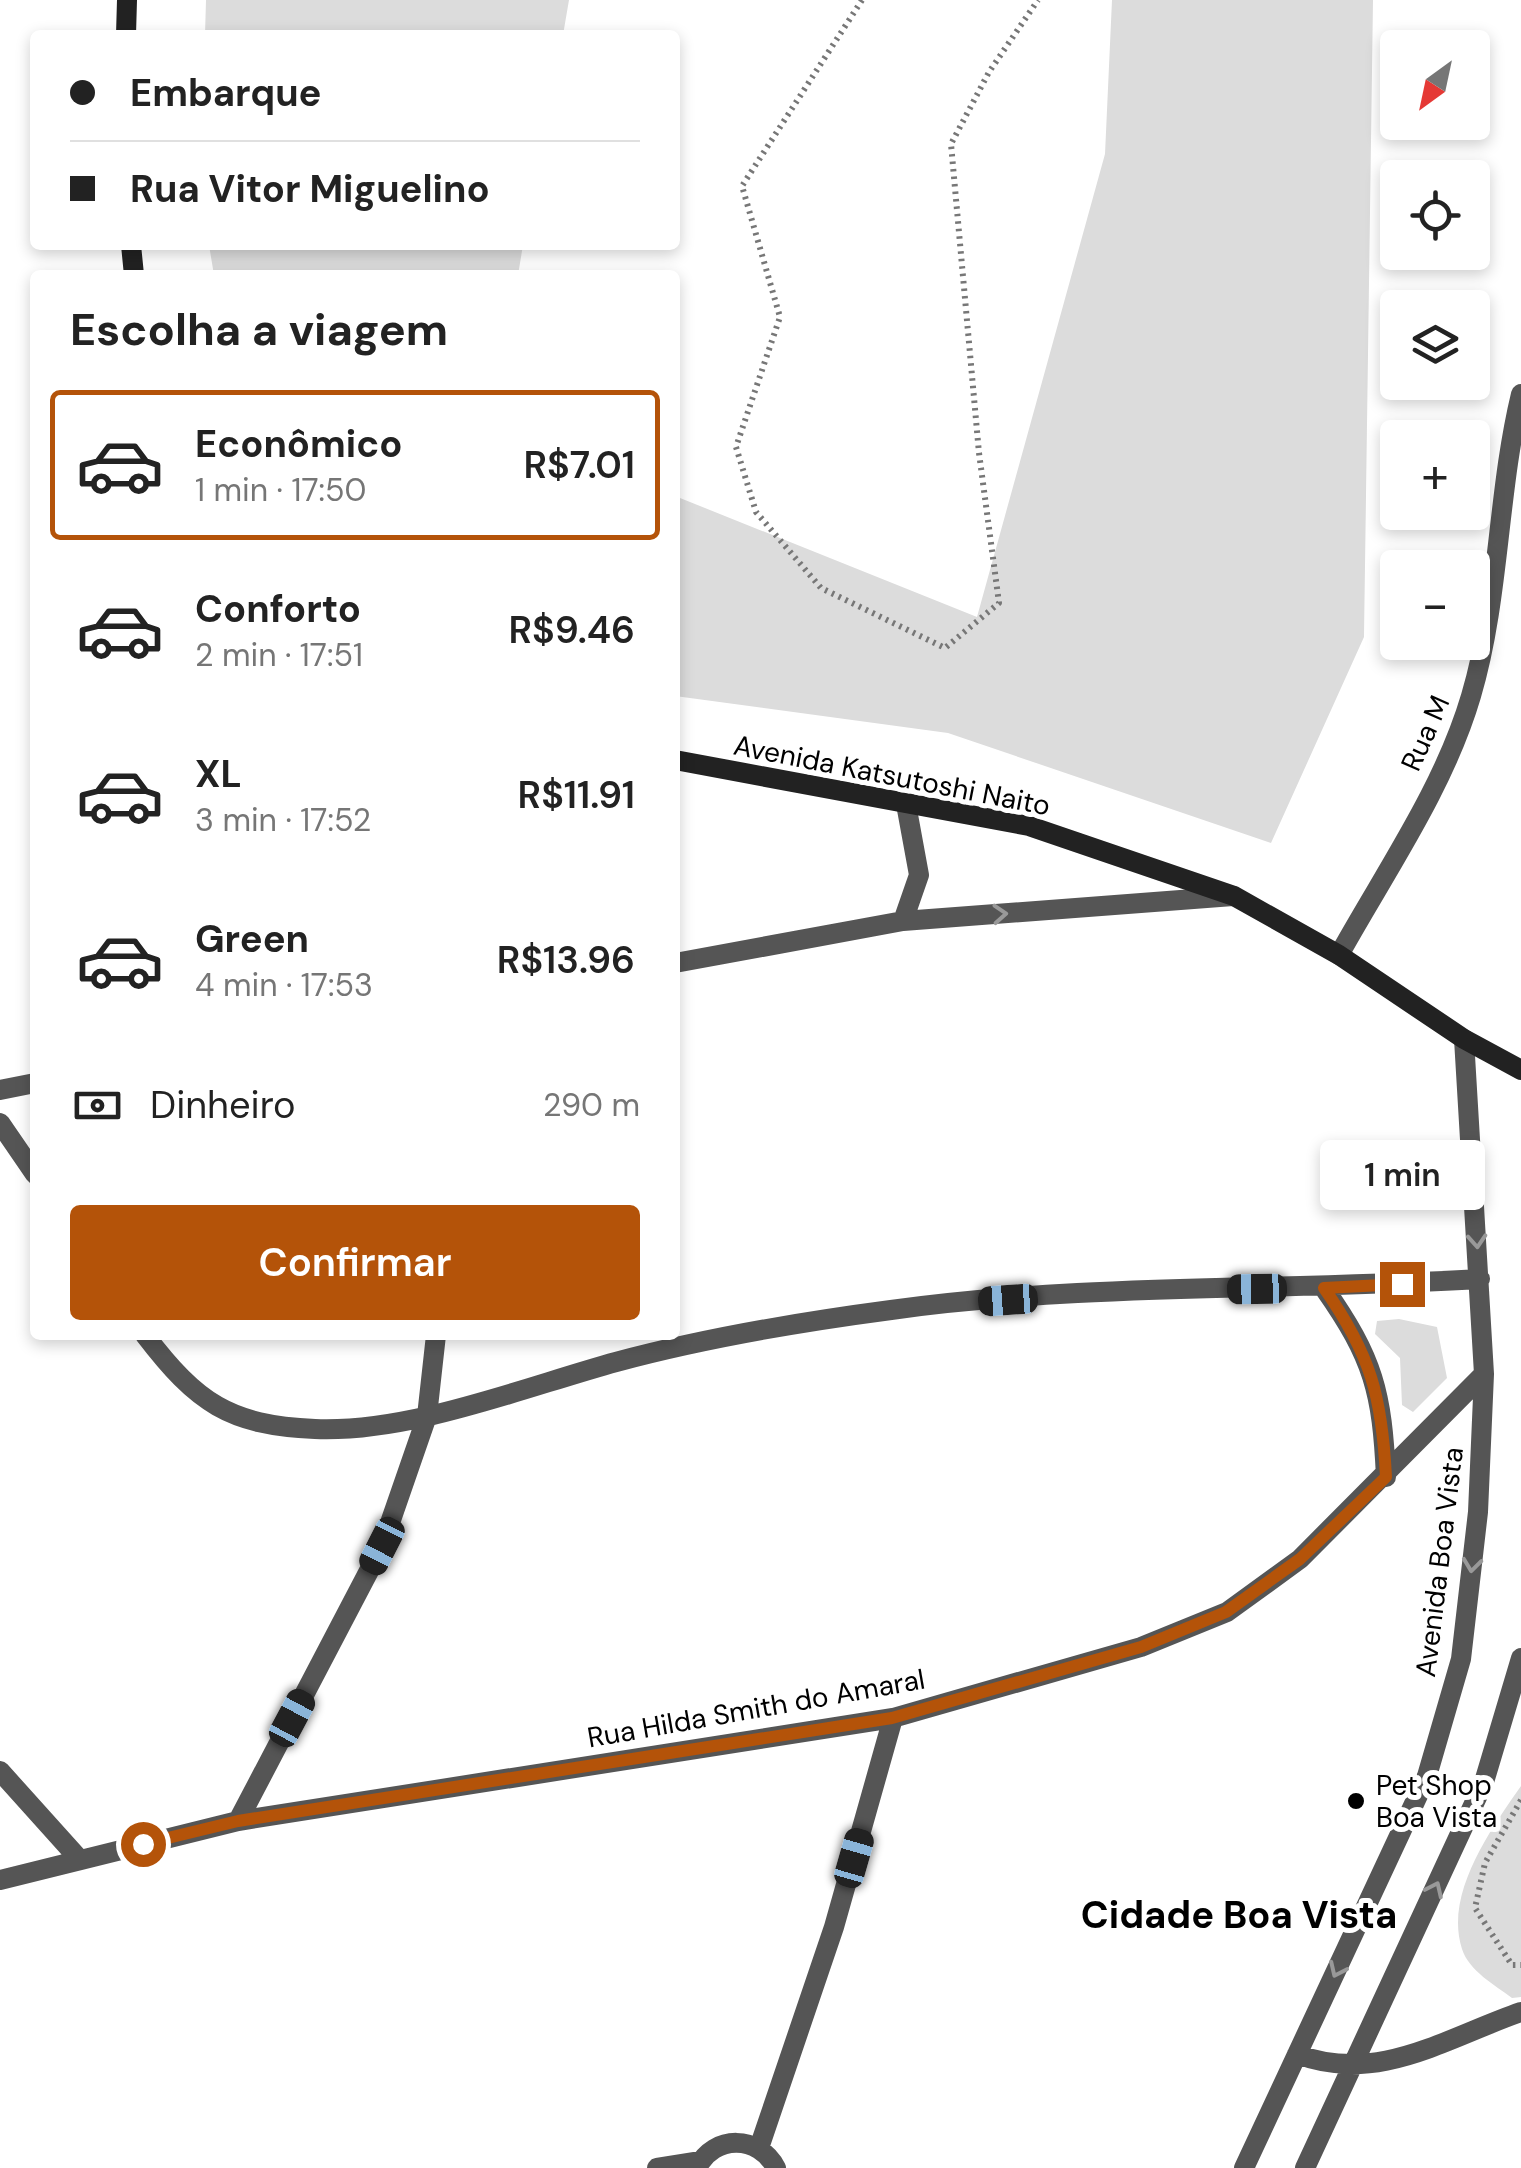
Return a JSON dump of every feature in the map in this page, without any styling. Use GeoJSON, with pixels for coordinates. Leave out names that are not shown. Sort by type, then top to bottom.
{"type":"FeatureCollection","features":[{"type":"Feature","properties":{"kind":"main road"},"geometry":{"type":"LineString","coordinates":[[126,30],[128,0]]}},
{"type":"Feature","properties":{"kind":"main road","name":"Avenida Katsutoshi Naito"},"geometry":{"type":"LineString","coordinates":[[680,761],[1029,826],[1234,896],[1339,955],[1464,1039],[1521,1070]]}},
{"type":"Feature","properties":{"kind":"street","name":"Rua M"},"geometry":{"type":"LineString","coordinates":[[1339,955],[1451,751],[1471,696],[1486,630],[1508,446],[1521,394]]}},
{"type":"Feature","properties":{"kind":"street"},"geometry":{"type":"LineString","coordinates":[[903,922],[919,876],[906,804]]}},
{"type":"Feature","properties":{"kind":"street"},"geometry":{"type":"LineString","coordinates":[[680,962],[903,922],[1234,896]]}},
{"type":"Feature","properties":{"kind":"street","name":"Avenida Boa Vista"},"geometry":{"type":"LineString","coordinates":[[1244,2168],[1428,1776],[1461,1658],[1478,1512],[1484,1374],[1464,1039]]}},
{"type":"Feature","properties":{"kind":"street"},"geometry":{"type":"LineString","coordinates":[[0,1090],[30,1084]]}},
{"type":"Feature","properties":{"kind":"street"},"geometry":{"type":"LineString","coordinates":[[0,1123],[30,1167]]}},
{"type":"Feature","properties":{"kind":"street"},"geometry":{"type":"LineString","coordinates":[[150,1340],[183,1382],[232,1416],[318,1429],[428,1416],[622,1360],[893,1309],[1124,1291],[1324,1288],[1480,1279]]}},
{"type":"Feature","properties":{"kind":"street"},"geometry":{"type":"LineString","coordinates":[[1324,1288],[1357,1336],[1375,1377],[1383,1417],[1386,1477]]}},
{"type":"Feature","properties":{"kind":"street"},"geometry":{"type":"LineString","coordinates":[[238,1821],[382,1546],[428,1416],[436,1340]]}},
{"type":"Feature","properties":{"kind":"street","name":"Rua Hilda Smith do Amaral"},"geometry":{"type":"LineString","coordinates":[[0,1880],[238,1821],[892,1718],[1141,1647],[1226,1612],[1300,1559],[1386,1477],[1484,1374]]}},
{"type":"Feature","properties":{"kind":"street"},"geometry":{"type":"LineString","coordinates":[[1305,2168],[1484,1782],[1520,1663]]}},
{"type":"Feature","properties":{"kind":"street"},"geometry":{"type":"LineString","coordinates":[[759,2148],[834,1927],[892,1718]]}},
{"type":"Feature","properties":{"kind":"street"},"geometry":{"type":"LineString","coordinates":[[0,1771],[80,1860]]}},
{"type":"Feature","properties":{"kind":"street"},"geometry":{"type":"LineString","coordinates":[[1298,2054],[1327,2066],[1384,2064],[1521,2012]]}},
{"type":"Feature","properties":{"kind":"street"},"geometry":{"type":"LineString","coordinates":[[656,2168],[699,2164],[710,2151],[734,2142],[759,2148],[776,2168]]}},
{"type":"Feature","properties":{"kind":"path"},"geometry":{"type":"LineString","coordinates":[[862,0],[742,186],[780,316],[736,447],[756,512],[821,588],[945,648],[999,602],[979,454],[952,144],[989,72],[1038,0]]}},
{"type":"Feature","properties":{"kind":"path"},"geometry":{"type":"LineString","coordinates":[[1521,1800],[1485,1863],[1474,1908],[1512,1965],[1521,1965]]}},
{"type":"Feature","properties":{"kind":"shaded area"},"geometry":{"type":"Polygon","coordinates":[[[206,0],[569,0],[564,30],[205,30],[206,0]]]}},
{"type":"Feature","properties":{"kind":"shaded area"},"geometry":{"type":"Polygon","coordinates":[[[1112,0],[1373,0],[1364,637],[1271,843],[948,733],[680,697],[680,498],[977,617],[1105,154],[1112,0]]]}},
{"type":"Feature","properties":{"kind":"shaded area"},"geometry":{"type":"Polygon","coordinates":[[[210,250],[522,250],[519,270],[213,270],[210,250]]]}},
{"type":"Feature","properties":{"kind":"shaded area"},"geometry":{"type":"Polygon","coordinates":[[[1399,1319],[1437,1327],[1447,1378],[1413,1412],[1402,1405],[1400,1358],[1375,1334],[1377,1321],[1399,1319]]]}},
{"type":"Feature","properties":{"kind":"shaded area"},"geometry":{"type":"Polygon","coordinates":[[[1521,1786],[1521,1997],[1512,1998],[1470,1964],[1458,1928],[1459,1906],[1474,1863],[1521,1786]]]}},
{"type":"Feature","properties":{"kind":"place","name":"Pet Shop Boa Vista"},"geometry":{"type":"Point","coordinates":[1356,1801]}},
{"type":"Feature","properties":{"kind":"district","name":"Cidade Boa Vista"},"geometry":{"type":"Point","coordinates":[1239,1915]}},
{"type":"Feature","properties":{"kind":"route"},"geometry":{"type":"LineString","coordinates":[[143,1844],[238,1821],[892,1718],[1141,1647],[1226,1612],[1300,1559],[1386,1477],[1383,1417],[1375,1377],[1357,1336],[1324,1288],[1402,1284]]}}]}
